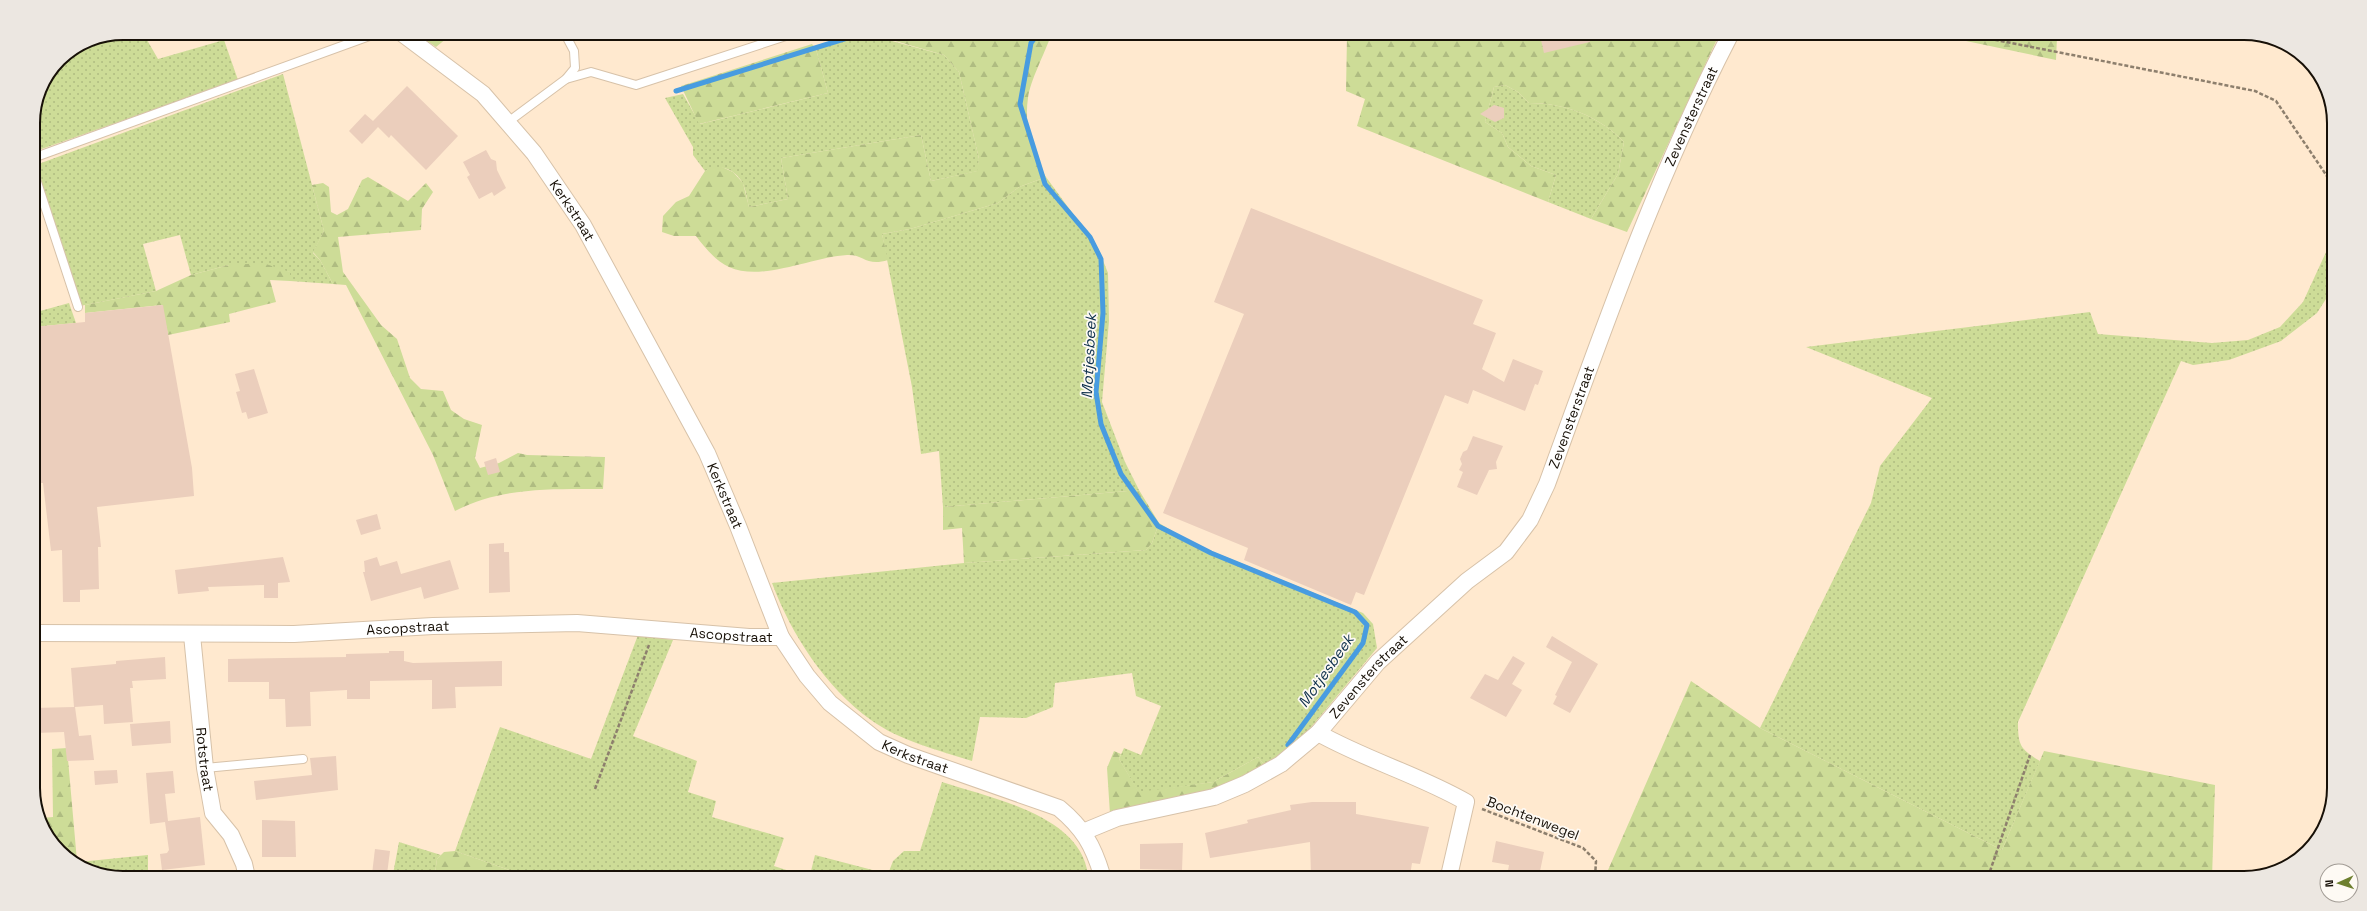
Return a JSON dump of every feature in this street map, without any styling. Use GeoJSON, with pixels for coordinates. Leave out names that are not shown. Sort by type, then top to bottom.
{"type":"FeatureCollection","features":[{"type":"Feature","properties":{"kind":"street","name":"Kerkstraat"},"geometry":{"type":"LineString","coordinates":[[412,40],[483,94],[534,153],[583,225],[707,453],[738,526],[781,637],[807,676],[830,702],[879,742],[908,755],[1058,808],[1083,832],[1095,851],[1101,871]]}},
{"type":"Feature","properties":{"kind":"street","name":"Zevensterstraat"},"geometry":{"type":"LineString","coordinates":[[1083,832],[1117,818],[1214,797],[1245,784],[1281,764],[1318,734],[1378,662],[1467,581],[1506,552],[1530,520],[1547,484],[1598,343],[1675,147],[1727,40]]}},
{"type":"Feature","properties":{"kind":"street","name":"Ascopstraat"},"geometry":{"type":"LineString","coordinates":[[40,634],[294,634],[433,626],[569,624],[749,637],[781,637]]}},
{"type":"Feature","properties":{"kind":"street","name":"Rotstraat"},"geometry":{"type":"LineString","coordinates":[[192,635],[205,768],[213,813],[231,835],[244,864],[245,871]]}},
{"type":"Feature","properties":{"kind":"street","name":"Zevensterstraat"},"geometry":{"type":"LineString","coordinates":[[1318,734],[1346,749],[1444,789],[1466,802]]}},
{"type":"Feature","properties":{"kind":"street"},"geometry":{"type":"LineString","coordinates":[[1450,871],[1466,802]]}},
{"type":"Feature","properties":{"kind":"lane"},"geometry":{"type":"LineString","coordinates":[[40,155],[358,40]]}},
{"type":"Feature","properties":{"kind":"lane"},"geometry":{"type":"LineString","coordinates":[[508,122],[566,78],[575,68],[574,51],[568,40]]}},
{"type":"Feature","properties":{"kind":"lane"},"geometry":{"type":"LineString","coordinates":[[566,78],[591,72],[636,85],[771,40]]}},
{"type":"Feature","properties":{"kind":"lane"},"geometry":{"type":"LineString","coordinates":[[40,191],[78,307]]}},
{"type":"Feature","properties":{"kind":"lane"},"geometry":{"type":"LineString","coordinates":[[205,768],[304,759]]}},
{"type":"Feature","properties":{"kind":"path"},"geometry":{"type":"LineString","coordinates":[[1996,40],[2255,90],[2276,101],[2327,177]]}},
{"type":"Feature","properties":{"kind":"path"},"geometry":{"type":"LineString","coordinates":[[595,789],[648,651],[652,629]]}},
{"type":"Feature","properties":{"kind":"path"},"geometry":{"type":"LineString","coordinates":[[1990,871],[2030,755]]}},
{"type":"Feature","properties":{"kind":"path","name":"Bochtenwegel"},"geometry":{"type":"LineString","coordinates":[[1466,802],[1583,848],[1596,861],[1595,871]]}},
{"type":"Feature","properties":{"kind":"green space"},"geometry":{"type":"Polygon","coordinates":[[[118,40],[147,40],[158,59],[224,40],[238,80],[40,150],[40,118],[46,91],[64,64],[91,46],[118,40]]]}},
{"type":"Feature","properties":{"kind":"green space"},"geometry":{"type":"Polygon","coordinates":[[[426,40],[445,40],[436,47],[426,40]]]}},
{"type":"Feature","properties":{"kind":"green space"},"geometry":{"type":"Polygon","coordinates":[[[840,40],[888,40],[944,55],[959,72],[979,159],[978,171],[931,181],[921,135],[781,158],[788,199],[749,207],[742,182],[735,173],[720,167],[715,167],[705,171],[693,155],[693,147],[665,98],[683,94],[700,124],[828,93],[816,49],[840,40]]]}},
{"type":"Feature","properties":{"kind":"green space"},"geometry":{"type":"Polygon","coordinates":[[[892,40],[1049,40],[1029,91],[1027,108],[1030,139],[1036,159],[1046,177],[1019,187],[998,203],[910,229],[882,234],[888,260],[881,262],[870,261],[857,256],[847,255],[772,270],[756,272],[742,271],[729,267],[715,258],[696,236],[674,236],[662,232],[663,216],[676,202],[689,196],[705,171],[712,167],[722,167],[733,172],[743,183],[749,207],[788,199],[781,158],[921,135],[931,181],[977,171],[979,159],[959,72],[944,55],[892,40]]]}},
{"type":"Feature","properties":{"kind":"green space"},"geometry":{"type":"Polygon","coordinates":[[[1347,40],[1717,40],[1627,232],[1591,219],[1618,174],[1624,142],[1604,125],[1592,118],[1568,108],[1556,105],[1529,103],[1518,92],[1505,85],[1494,87],[1485,122],[1502,133],[1508,147],[1531,166],[1556,175],[1548,202],[1357,126],[1365,99],[1346,91],[1347,40]]]}},
{"type":"Feature","properties":{"kind":"green space"},"geometry":{"type":"Polygon","coordinates":[[[1961,40],[2057,40],[2056,60],[1961,40]]]}},
{"type":"Feature","properties":{"kind":"green space"},"geometry":{"type":"Polygon","coordinates":[[[812,44],[816,49],[828,93],[699,124],[681,86],[812,44]]]}},
{"type":"Feature","properties":{"kind":"green space"},"geometry":{"type":"Polygon","coordinates":[[[283,74],[324,231],[313,253],[320,260],[333,284],[290,281],[290,272],[229,265],[191,275],[180,235],[143,244],[156,291],[80,306],[40,187],[40,163],[283,74]]]}},
{"type":"Feature","properties":{"kind":"green space"},"geometry":{"type":"Polygon","coordinates":[[[1505,85],[1518,92],[1529,103],[1556,105],[1568,108],[1592,118],[1604,125],[1624,142],[1618,174],[1591,219],[1548,202],[1556,175],[1531,166],[1508,147],[1502,133],[1485,122],[1494,87],[1505,85]]]}},
{"type":"Feature","properties":{"kind":"green space"},"geometry":{"type":"Polygon","coordinates":[[[368,177],[408,201],[426,183],[433,192],[422,209],[421,230],[338,237],[343,272],[381,325],[397,339],[410,378],[421,389],[443,391],[451,410],[464,419],[482,425],[475,458],[480,468],[499,463],[518,453],[527,455],[605,457],[603,489],[565,489],[509,493],[472,503],[455,511],[433,455],[346,285],[333,284],[320,260],[313,252],[324,231],[312,185],[323,183],[329,187],[331,212],[337,215],[348,209],[362,180],[368,177]]]}},
{"type":"Feature","properties":{"kind":"green space"},"geometry":{"type":"Polygon","coordinates":[[[1046,177],[1098,248],[1108,273],[1109,321],[1102,402],[1125,462],[1139,490],[943,507],[939,451],[921,454],[912,387],[882,234],[910,229],[998,203],[1019,187],[1046,177]]]}},
{"type":"Feature","properties":{"kind":"green space"},"geometry":{"type":"Polygon","coordinates":[[[2327,250],[2327,297],[2317,313],[2281,341],[2229,360],[2193,365],[2181,361],[2018,722],[2019,736],[2022,746],[2028,753],[2040,761],[2002,850],[1760,728],[1871,503],[1880,466],[1932,398],[1806,347],[2090,312],[2098,334],[2212,343],[2248,340],[2280,327],[2303,302],[2327,250]]]}},
{"type":"Feature","properties":{"kind":"green space"},"geometry":{"type":"Polygon","coordinates":[[[263,263],[290,272],[290,281],[270,280],[276,302],[229,314],[230,322],[168,335],[162,305],[85,313],[85,305],[156,291],[191,275],[229,265],[263,263]]]}},
{"type":"Feature","properties":{"kind":"green space"},"geometry":{"type":"Polygon","coordinates":[[[69,303],[76,323],[40,326],[40,311],[69,303]]]}},
{"type":"Feature","properties":{"kind":"green space"},"geometry":{"type":"Polygon","coordinates":[[[1139,490],[1159,523],[1152,543],[1146,550],[964,563],[962,528],[943,530],[943,507],[1139,490]]]}},
{"type":"Feature","properties":{"kind":"green space"},"geometry":{"type":"Polygon","coordinates":[[[1159,523],[1194,544],[1363,613],[1373,624],[1377,648],[1307,732],[1266,767],[1258,757],[1213,782],[1139,793],[1119,759],[1124,748],[1141,755],[1161,706],[1136,696],[1132,673],[1055,683],[1053,707],[1026,718],[980,717],[972,761],[920,744],[894,734],[871,720],[839,692],[812,659],[800,640],[789,621],[772,583],[964,563],[1146,550],[1152,543],[1159,523]]]}},
{"type":"Feature","properties":{"kind":"green space"},"geometry":{"type":"Polygon","coordinates":[[[638,635],[673,640],[633,736],[697,761],[688,792],[716,801],[712,817],[784,838],[774,866],[790,871],[512,871],[455,851],[500,727],[591,759],[638,635]]]}},
{"type":"Feature","properties":{"kind":"green space"},"geometry":{"type":"Polygon","coordinates":[[[1691,681],[1760,728],[2002,850],[2044,751],[2215,785],[2212,871],[1608,871],[1691,681]]]}},
{"type":"Feature","properties":{"kind":"green space"},"geometry":{"type":"Polygon","coordinates":[[[67,748],[77,856],[64,847],[45,818],[53,817],[52,749],[67,748]]]}},
{"type":"Feature","properties":{"kind":"green space"},"geometry":{"type":"Polygon","coordinates":[[[1114,751],[1121,754],[1119,759],[1139,792],[1213,782],[1258,757],[1266,767],[1231,787],[1110,814],[1107,768],[1114,751]]]}},
{"type":"Feature","properties":{"kind":"green space"},"geometry":{"type":"Polygon","coordinates":[[[942,782],[1007,802],[1051,823],[1069,837],[1082,854],[1087,871],[889,871],[893,861],[904,851],[920,851],[942,782]]]}},
{"type":"Feature","properties":{"kind":"green space"},"geometry":{"type":"Polygon","coordinates":[[[399,842],[441,855],[437,859],[435,871],[394,871],[399,842]]]}},
{"type":"Feature","properties":{"kind":"green space"},"geometry":{"type":"Polygon","coordinates":[[[455,851],[512,871],[435,871],[437,859],[444,852],[455,851]]]}},
{"type":"Feature","properties":{"kind":"green space"},"geometry":{"type":"Polygon","coordinates":[[[148,855],[148,871],[112,870],[96,867],[85,861],[148,855]]]}},
{"type":"Feature","properties":{"kind":"green space"},"geometry":{"type":"Polygon","coordinates":[[[815,855],[876,871],[811,871],[815,855]]]}},
{"type":"Feature","properties":{"kind":"building"},"geometry":{"type":"Polygon","coordinates":[[[1541,40],[1590,40],[1590,42],[1544,53],[1541,40]]]}},
{"type":"Feature","properties":{"kind":"building"},"geometry":{"type":"Polygon","coordinates":[[[407,86],[458,136],[426,170],[391,135],[389,138],[378,127],[362,144],[349,131],[365,114],[373,121],[407,86]]]}},
{"type":"Feature","properties":{"kind":"building"},"geometry":{"type":"Polygon","coordinates":[[[1494,105],[1504,108],[1504,118],[1495,122],[1480,114],[1494,105]]]}},
{"type":"Feature","properties":{"kind":"building"},"geometry":{"type":"Polygon","coordinates":[[[486,150],[491,159],[496,161],[497,170],[506,188],[494,196],[492,192],[479,199],[467,177],[470,175],[463,162],[486,150]]]}},
{"type":"Feature","properties":{"kind":"building"},"geometry":{"type":"Polygon","coordinates":[[[1251,208],[1483,300],[1473,324],[1496,333],[1482,369],[1504,382],[1513,359],[1543,371],[1538,385],[1535,384],[1525,411],[1473,390],[1468,404],[1445,395],[1364,595],[1356,592],[1351,605],[1244,560],[1248,548],[1163,513],[1244,314],[1214,302],[1251,208]]]}},
{"type":"Feature","properties":{"kind":"building"},"geometry":{"type":"Polygon","coordinates":[[[163,305],[192,468],[194,496],[97,507],[101,547],[98,547],[99,589],[80,590],[80,602],[63,602],[62,550],[51,551],[43,483],[40,483],[40,326],[85,322],[85,313],[163,305]]]}},
{"type":"Feature","properties":{"kind":"building"},"geometry":{"type":"Polygon","coordinates":[[[254,369],[268,413],[248,419],[246,412],[242,413],[236,392],[240,391],[235,374],[254,369]]]}},
{"type":"Feature","properties":{"kind":"building"},"geometry":{"type":"Polygon","coordinates":[[[1473,436],[1503,446],[1496,462],[1497,469],[1489,470],[1477,495],[1457,487],[1463,472],[1459,470],[1462,464],[1460,459],[1463,452],[1467,450],[1473,436]]]}},
{"type":"Feature","properties":{"kind":"building"},"geometry":{"type":"Polygon","coordinates":[[[496,458],[500,472],[488,475],[484,462],[496,458]]]}},
{"type":"Feature","properties":{"kind":"building"},"geometry":{"type":"Polygon","coordinates":[[[377,514],[381,529],[361,535],[356,520],[377,514]]]}},
{"type":"Feature","properties":{"kind":"building"},"geometry":{"type":"Polygon","coordinates":[[[504,543],[504,552],[509,552],[510,592],[489,593],[489,544],[504,543]]]}},
{"type":"Feature","properties":{"kind":"building"},"geometry":{"type":"Polygon","coordinates":[[[283,557],[290,582],[278,583],[278,598],[264,598],[264,585],[208,587],[209,591],[178,594],[175,570],[283,557]]]}},
{"type":"Feature","properties":{"kind":"building"},"geometry":{"type":"Polygon","coordinates":[[[377,557],[380,566],[397,561],[401,574],[450,560],[459,589],[424,599],[421,587],[371,601],[363,572],[365,572],[364,561],[377,557]]]}},
{"type":"Feature","properties":{"kind":"building"},"geometry":{"type":"Polygon","coordinates":[[[1552,636],[1598,664],[1570,713],[1553,704],[1557,696],[1555,695],[1572,662],[1546,647],[1552,636]]]}},
{"type":"Feature","properties":{"kind":"building"},"geometry":{"type":"Polygon","coordinates":[[[389,651],[404,651],[404,661],[413,663],[502,661],[502,686],[455,687],[456,708],[432,709],[432,680],[370,681],[370,699],[347,699],[347,690],[310,692],[311,726],[286,727],[285,699],[269,699],[269,682],[228,682],[228,659],[346,657],[346,654],[389,653],[389,651]]]}},
{"type":"Feature","properties":{"kind":"building"},"geometry":{"type":"Polygon","coordinates":[[[1513,656],[1525,663],[1512,684],[1522,690],[1506,717],[1470,698],[1485,674],[1498,680],[1513,656]]]}},
{"type":"Feature","properties":{"kind":"building"},"geometry":{"type":"Polygon","coordinates":[[[165,657],[166,679],[132,681],[133,688],[130,688],[133,722],[104,724],[103,705],[75,707],[79,736],[91,735],[94,760],[67,761],[64,732],[40,733],[40,708],[74,707],[71,668],[116,664],[116,661],[165,657]]]}},
{"type":"Feature","properties":{"kind":"building"},"geometry":{"type":"Polygon","coordinates":[[[170,721],[171,743],[132,746],[130,724],[170,721]]]}},
{"type":"Feature","properties":{"kind":"building"},"geometry":{"type":"Polygon","coordinates":[[[336,756],[338,790],[256,800],[254,781],[312,775],[310,758],[336,756]]]}},
{"type":"Feature","properties":{"kind":"building"},"geometry":{"type":"Polygon","coordinates":[[[117,770],[118,783],[95,785],[94,771],[117,770]]]}},
{"type":"Feature","properties":{"kind":"building"},"geometry":{"type":"Polygon","coordinates":[[[173,771],[175,793],[165,794],[168,821],[200,817],[205,865],[162,870],[160,854],[167,853],[169,850],[165,822],[150,824],[146,773],[173,771]]]}},
{"type":"Feature","properties":{"kind":"building"},"geometry":{"type":"Polygon","coordinates":[[[1312,802],[1356,802],[1356,814],[1429,827],[1420,864],[1412,863],[1411,871],[1311,871],[1310,842],[1210,858],[1205,833],[1248,823],[1247,820],[1291,810],[1290,805],[1312,802]]]}},
{"type":"Feature","properties":{"kind":"building"},"geometry":{"type":"Polygon","coordinates":[[[262,820],[295,821],[296,857],[262,857],[262,820]]]}},
{"type":"Feature","properties":{"kind":"building"},"geometry":{"type":"Polygon","coordinates":[[[1496,841],[1544,852],[1540,871],[1508,871],[1509,865],[1492,862],[1496,841]]]}},
{"type":"Feature","properties":{"kind":"building"},"geometry":{"type":"Polygon","coordinates":[[[1183,843],[1182,870],[1140,869],[1140,844],[1183,843]]]}},
{"type":"Feature","properties":{"kind":"building"},"geometry":{"type":"Polygon","coordinates":[[[375,849],[390,851],[387,871],[372,871],[375,849]]]}},
{"type":"Feature","properties":{"kind":"waterway","name":"Motjesbeek"},"geometry":{"type":"LineString","coordinates":[[676,91],[841,40]]}},
{"type":"Feature","properties":{"kind":"waterway","name":"Motjesbeek"},"geometry":{"type":"LineString","coordinates":[[1033,40],[1031,43],[1020,104],[1045,184],[1090,237],[1101,259],[1103,313],[1096,392],[1101,424],[1121,474],[1158,526],[1211,553],[1355,612],[1367,625],[1363,643],[1288,745]]}}]}
